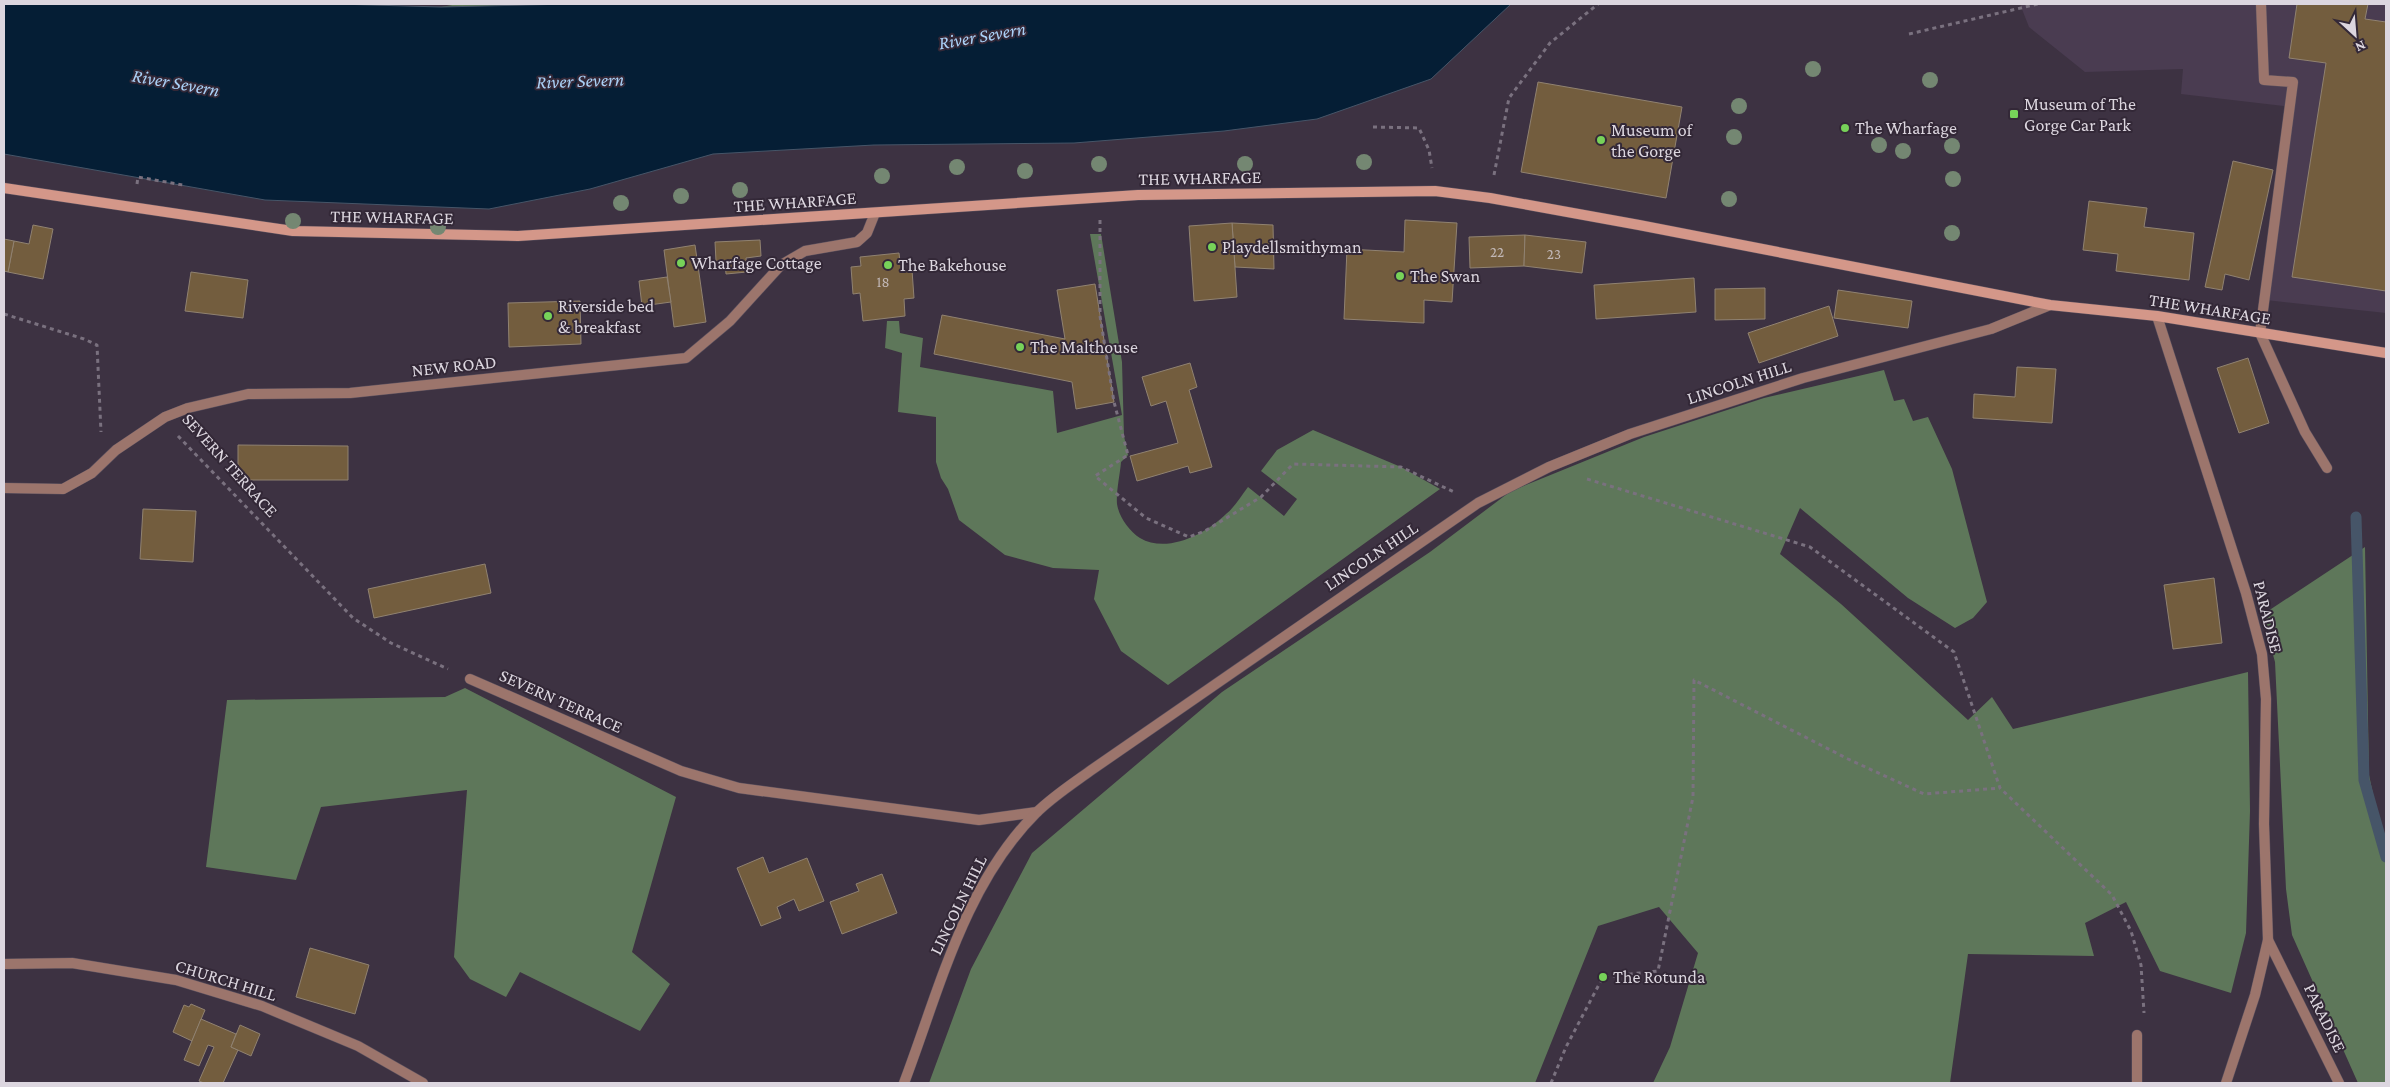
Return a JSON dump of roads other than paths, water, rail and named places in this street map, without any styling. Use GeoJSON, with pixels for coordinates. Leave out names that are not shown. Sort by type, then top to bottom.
{"type":"FeatureCollection","features":[{"type":"Feature","properties":{"kind":"street"},"geometry":{"type":"LineString","coordinates":[[2261,4],[2264,80],[2293,82],[2260,333],[2305,432],[2327,468]]}},
{"type":"Feature","properties":{"kind":"street","name":"THE WHARFAGE"},"geometry":{"type":"LineString","coordinates":[[4,188],[294,231],[518,236],[1099,197],[1435,191],[1490,198],[2050,305],[2157,316],[2386,353]]}},
{"type":"Feature","properties":{"kind":"street","name":"NEW ROAD"},"geometry":{"type":"LineString","coordinates":[[4,488],[63,489],[92,473],[116,450],[165,417],[188,408],[248,394],[350,393],[686,358],[730,320],[781,265],[805,251],[856,242],[867,233],[875,213]]}},
{"type":"Feature","properties":{"kind":"street","name":"LINCOLN HILL"},"geometry":{"type":"LineString","coordinates":[[904,1083],[946,966],[977,896],[1002,853],[1037,812],[1090,771],[1478,503],[1549,467],[1630,434],[1767,389],[1867,360],[1991,328],[2050,305]]}},
{"type":"Feature","properties":{"kind":"street","name":"PARADISE"},"geometry":{"type":"LineString","coordinates":[[2157,316],[2246,593],[2262,654],[2266,699],[2264,824],[2268,940],[2255,995],[2226,1083]]}},
{"type":"Feature","properties":{"kind":"street","name":"SEVERN TERRACE"},"geometry":{"type":"LineString","coordinates":[[470,679],[681,772],[739,788],[979,820],[1037,812]]}},
{"type":"Feature","properties":{"kind":"street","name":"PARADISE"},"geometry":{"type":"LineString","coordinates":[[2268,940],[2339,1083]]}},
{"type":"Feature","properties":{"kind":"street","name":"CHURCH HILL"},"geometry":{"type":"LineString","coordinates":[[4,964],[72,963],[176,980],[262,1006],[358,1046],[423,1083]]}},
{"type":"Feature","properties":{"kind":"street"},"geometry":{"type":"LineString","coordinates":[[2137,1035],[2137,1083]]}},
{"type":"Feature","properties":{"kind":"water","name":"River Severn"},"geometry":{"type":"Polygon","coordinates":[[[4,4],[337,4],[441,7],[570,4],[1511,4],[1431,79],[1317,119],[1224,131],[1074,143],[874,145],[713,154],[590,189],[489,209],[265,200],[4,154],[4,4]]]}},
{"type":"Feature","properties":{"kind":"waterway"},"geometry":{"type":"LineString","coordinates":[[2356,517],[2364,780],[2386,857]]}},
{"type":"Feature","properties":{"kind":"place","name":"Museum of The Gorge Car Park"},"geometry":{"type":"Point","coordinates":[2014,114]}},
{"type":"Feature","properties":{"kind":"place","name":"The Wharfage"},"geometry":{"type":"Point","coordinates":[1845,128]}},
{"type":"Feature","properties":{"kind":"place","name":"Museum of the Gorge"},"geometry":{"type":"Point","coordinates":[1601,140]}},
{"type":"Feature","properties":{"kind":"place","name":"Playdellsmithyman"},"geometry":{"type":"Point","coordinates":[1212,247]}},
{"type":"Feature","properties":{"kind":"place","name":"Wharfage Cottage"},"geometry":{"type":"Point","coordinates":[681,263]}},
{"type":"Feature","properties":{"kind":"place","name":"The Bakehouse"},"geometry":{"type":"Point","coordinates":[888,265]}},
{"type":"Feature","properties":{"kind":"place","name":"The Swan"},"geometry":{"type":"Point","coordinates":[1400,276]}},
{"type":"Feature","properties":{"kind":"place","name":"Riverside bed & breakfast"},"geometry":{"type":"Point","coordinates":[548,316]}},
{"type":"Feature","properties":{"kind":"place","name":"The Malthouse"},"geometry":{"type":"Point","coordinates":[1020,347]}},
{"type":"Feature","properties":{"kind":"place","name":"The Rotunda"},"geometry":{"type":"Point","coordinates":[1603,977]}}]}
